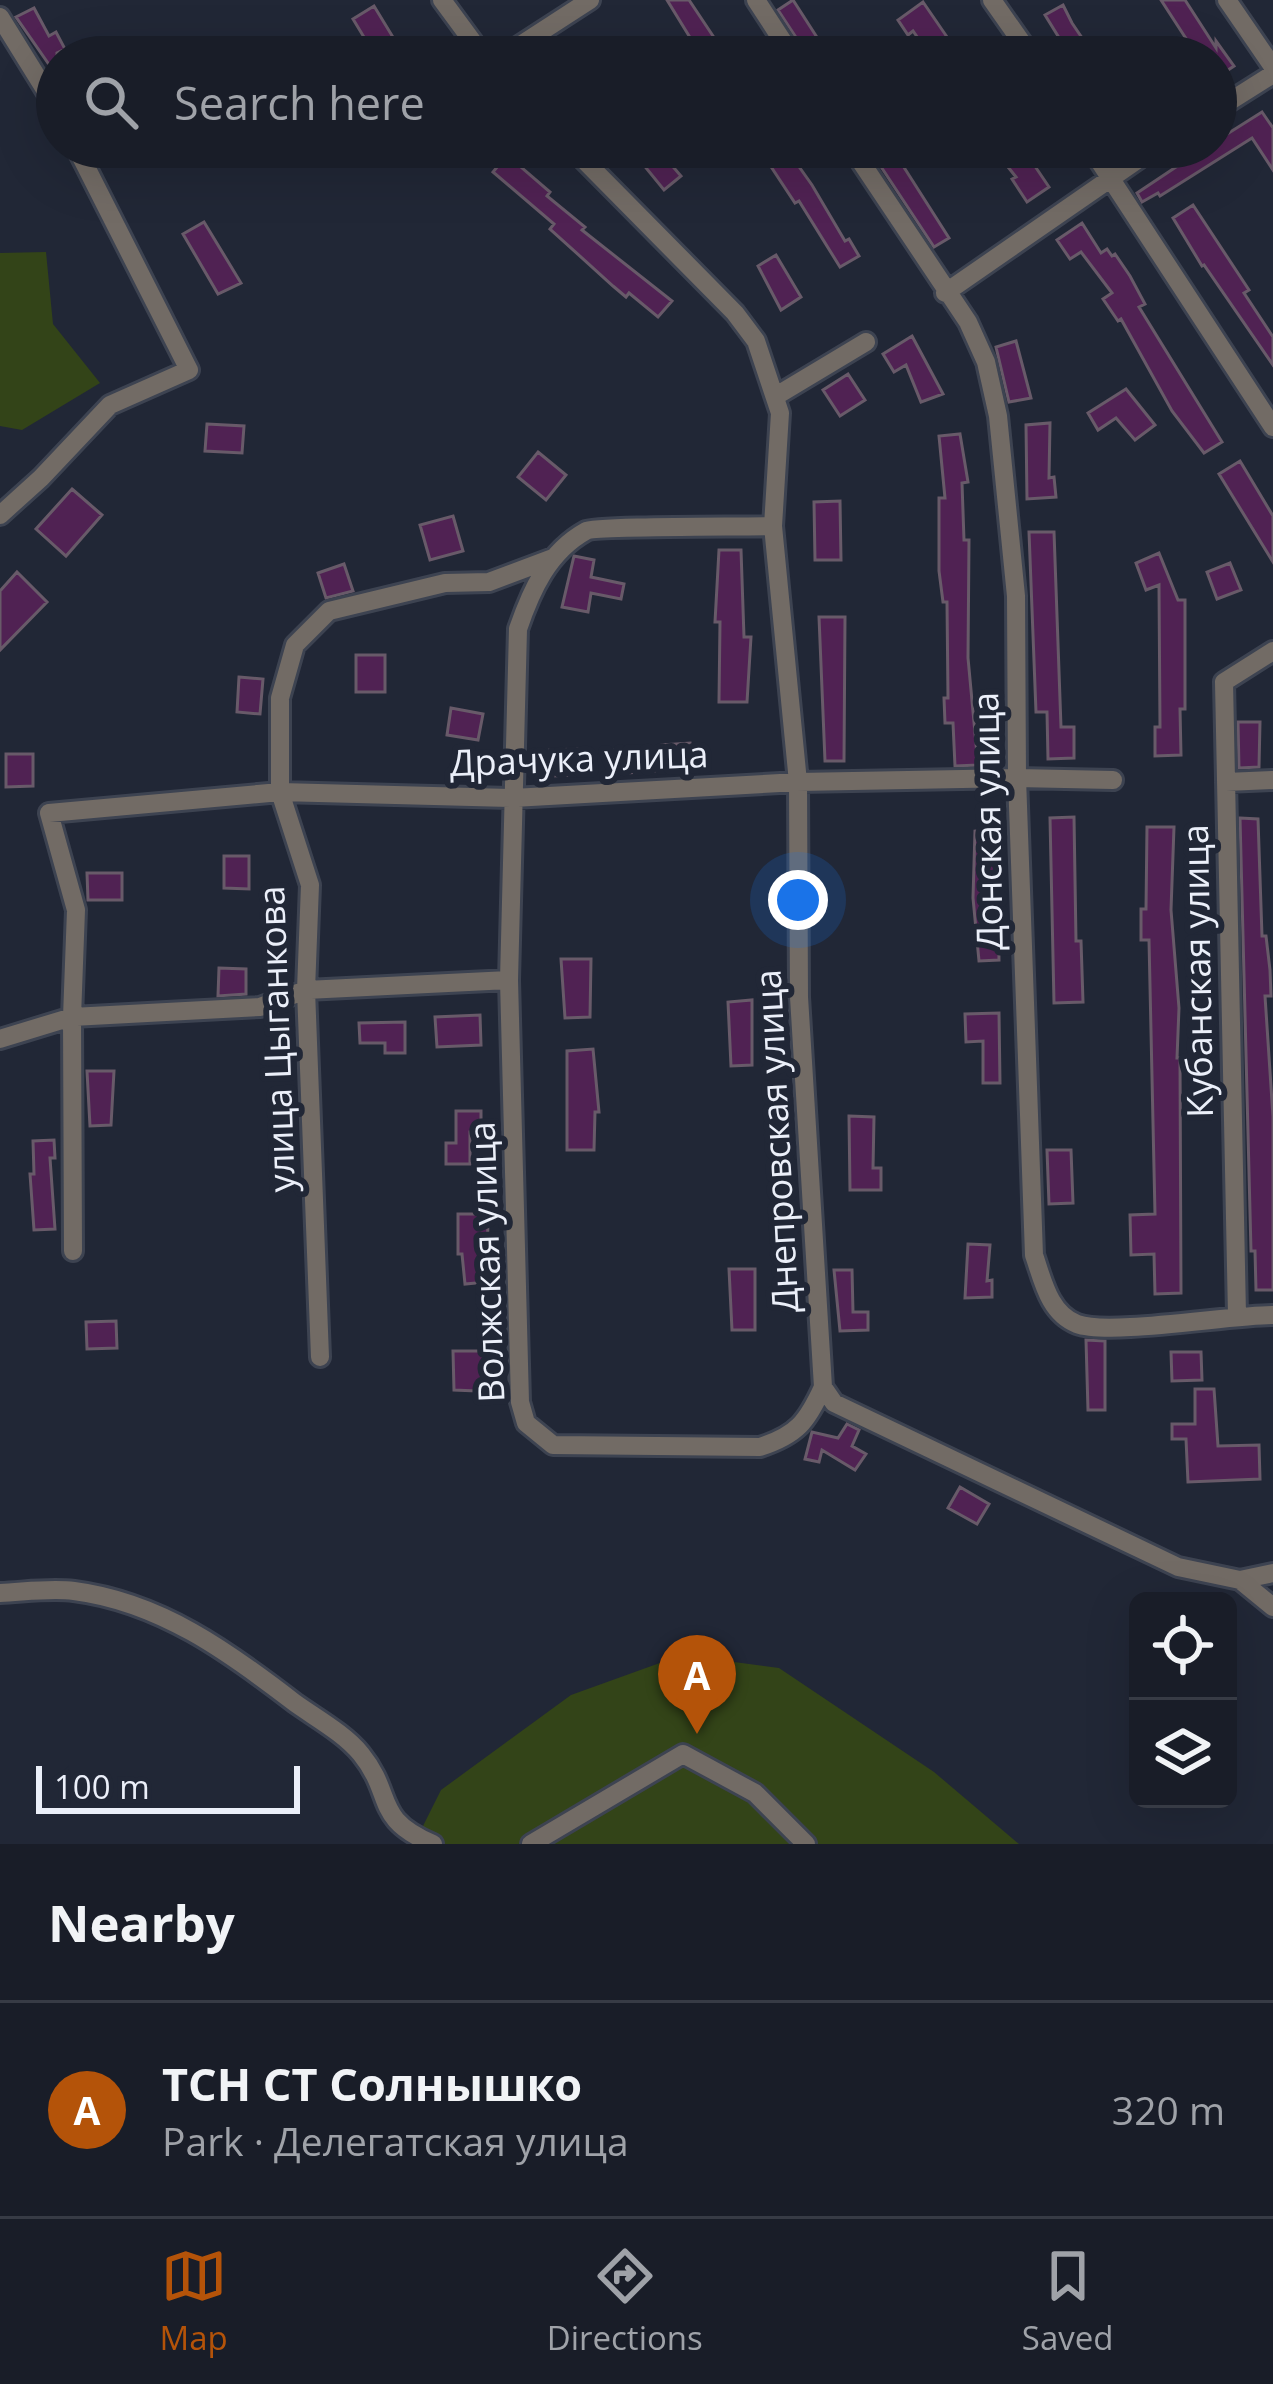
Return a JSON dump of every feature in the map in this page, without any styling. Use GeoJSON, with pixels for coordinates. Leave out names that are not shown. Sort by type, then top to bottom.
{"type":"FeatureCollection","features":[{"type":"Feature","properties":{"kind":"street"},"geometry":{"type":"LineString","coordinates":[[442,0],[469,36]]}},
{"type":"Feature","properties":{"kind":"street"},"geometry":{"type":"LineString","coordinates":[[534,36],[590,0]]}},
{"type":"Feature","properties":{"kind":"street"},"geometry":{"type":"LineString","coordinates":[[756,0],[779,36]]}},
{"type":"Feature","properties":{"kind":"street"},"geometry":{"type":"LineString","coordinates":[[992,0],[1017,36]]}},
{"type":"Feature","properties":{"kind":"street"},"geometry":{"type":"LineString","coordinates":[[1227,0],[1273,70],[1237,95]]}},
{"type":"Feature","properties":{"kind":"street"},"geometry":{"type":"LineString","coordinates":[[0,17],[36,75]]}},
{"type":"Feature","properties":{"kind":"street"},"geometry":{"type":"LineString","coordinates":[[0,514],[110,405],[189,370],[87,168]]}},
{"type":"Feature","properties":{"kind":"street","name":"Днепровская улица"},"geometry":{"type":"LineString","coordinates":[[593,168],[735,313],[756,341],[780,413],[773,526],[798,782],[800,997],[823,1387]]}},
{"type":"Feature","properties":{"kind":"street","name":"Донская улица"},"geometry":{"type":"LineString","coordinates":[[865,168],[968,322],[986,362],[998,416],[1016,596],[1017,778],[1034,1255],[1050,1302],[1076,1323],[1107,1327],[1273,1315]]}},
{"type":"Feature","properties":{"kind":"street"},"geometry":{"type":"LineString","coordinates":[[1103,168],[1273,428]]}},
{"type":"Feature","properties":{"kind":"street"},"geometry":{"type":"LineString","coordinates":[[945,293],[1123,168]]}},
{"type":"Feature","properties":{"kind":"street"},"geometry":{"type":"LineString","coordinates":[[776,397],[866,342]]}},
{"type":"Feature","properties":{"kind":"street","name":"Волжская улица"},"geometry":{"type":"LineString","coordinates":[[773,526],[589,528],[554,558],[530,591],[518,629],[509,980],[520,1402],[526,1423],[553,1445],[760,1447],[789,1438],[814,1408],[823,1387]]}},
{"type":"Feature","properties":{"kind":"street","name":"улица Цыганкова"},"geometry":{"type":"LineString","coordinates":[[320,1357],[306,990],[310,885],[280,792],[280,698],[295,645],[329,611],[445,583],[489,582],[554,558]]}},
{"type":"Feature","properties":{"kind":"street","name":"Кубанская улица"},"geometry":{"type":"LineString","coordinates":[[1237,1315],[1225,682],[1273,651]]}},
{"type":"Feature","properties":{"kind":"street","name":"Драчука улица"},"geometry":{"type":"LineString","coordinates":[[72,1017],[76,910],[50,813],[280,792],[513,798],[798,782],[1112,780]]}},
{"type":"Feature","properties":{"kind":"street"},"geometry":{"type":"LineString","coordinates":[[1226,782],[1273,780]]}},
{"type":"Feature","properties":{"kind":"street"},"geometry":{"type":"LineString","coordinates":[[0,1039],[72,1017],[260,1007],[306,990],[509,980]]}},
{"type":"Feature","properties":{"kind":"street"},"geometry":{"type":"LineString","coordinates":[[72,1017],[74,1251]]}},
{"type":"Feature","properties":{"kind":"street"},"geometry":{"type":"LineString","coordinates":[[823,1387],[834,1403],[1178,1567],[1240,1580],[1273,1574]]}},
{"type":"Feature","properties":{"kind":"street"},"geometry":{"type":"LineString","coordinates":[[1240,1580],[1273,1607]]}},
{"type":"Feature","properties":{"kind":"street"},"geometry":{"type":"LineString","coordinates":[[0,1593],[70,1590],[130,1601],[191,1630],[360,1752],[380,1786],[387,1811],[410,1834],[433,1844]]}},
{"type":"Feature","properties":{"kind":"street"},"geometry":{"type":"LineString","coordinates":[[531,1844],[682,1754],[755,1793],[806,1844]]}},
{"type":"Feature","properties":{"kind":"green space"},"geometry":{"type":"Polygon","coordinates":[[[46,252],[53,324],[100,383],[22,430],[0,426],[0,253],[46,252]]]}},
{"type":"Feature","properties":{"kind":"green space"},"geometry":{"type":"Polygon","coordinates":[[[682,1655],[779,1668],[934,1772],[1019,1844],[414,1844],[441,1790],[571,1695],[682,1655]]]}},
{"type":"Feature","properties":{"kind":"building"},"geometry":{"type":"Polygon","coordinates":[[[667,0],[689,0],[713,36],[689,36],[667,0]]]}},
{"type":"Feature","properties":{"kind":"building"},"geometry":{"type":"Polygon","coordinates":[[[793,0],[816,36],[795,36],[778,10],[793,0]]]}},
{"type":"Feature","properties":{"kind":"building"},"geometry":{"type":"Polygon","coordinates":[[[1161,0],[1185,0],[1208,36],[1184,36],[1161,0]]]}},
{"type":"Feature","properties":{"kind":"building"},"geometry":{"type":"Polygon","coordinates":[[[923,2],[946,36],[916,36],[913,31],[908,35],[898,20],[923,2]]]}},
{"type":"Feature","properties":{"kind":"building"},"geometry":{"type":"Polygon","coordinates":[[[1063,5],[1081,36],[1058,36],[1045,15],[1063,5]]]}},
{"type":"Feature","properties":{"kind":"building"},"geometry":{"type":"Polygon","coordinates":[[[374,6],[392,36],[363,36],[353,19],[374,6]]]}},
{"type":"Feature","properties":{"kind":"building"},"geometry":{"type":"Polygon","coordinates":[[[34,8],[49,36],[36,36],[36,46],[16,17],[34,8]]]}},
{"type":"Feature","properties":{"kind":"building"},"geometry":{"type":"Polygon","coordinates":[[[1262,112],[1273,128],[1273,170],[1252,138],[1237,147],[1237,128],[1262,112]]]}},
{"type":"Feature","properties":{"kind":"building"},"geometry":{"type":"Polygon","coordinates":[[[522,168],[585,227],[582,230],[672,301],[658,317],[629,293],[626,297],[550,229],[554,224],[493,172],[522,168]]]}},
{"type":"Feature","properties":{"kind":"building"},"geometry":{"type":"Polygon","coordinates":[[[646,168],[674,168],[681,176],[664,190],[646,168]]]}},
{"type":"Feature","properties":{"kind":"building"},"geometry":{"type":"Polygon","coordinates":[[[772,168],[800,168],[859,256],[840,267],[799,201],[795,203],[772,168]]]}},
{"type":"Feature","properties":{"kind":"building"},"geometry":{"type":"Polygon","coordinates":[[[882,168],[904,168],[949,238],[934,247],[882,168]]]}},
{"type":"Feature","properties":{"kind":"building"},"geometry":{"type":"Polygon","coordinates":[[[1009,168],[1036,168],[1049,187],[1027,202],[1012,179],[1016,177],[1009,168]]]}},
{"type":"Feature","properties":{"kind":"building"},"geometry":{"type":"Polygon","coordinates":[[[1174,168],[1204,168],[1160,196],[1142,202],[1137,193],[1174,168]]]}},
{"type":"Feature","properties":{"kind":"building"},"geometry":{"type":"Polygon","coordinates":[[[1193,205],[1249,290],[1244,293],[1273,337],[1273,365],[1173,218],[1193,205]]]}},
{"type":"Feature","properties":{"kind":"building"},"geometry":{"type":"Polygon","coordinates":[[[204,222],[241,283],[218,294],[183,234],[204,222]]]}},
{"type":"Feature","properties":{"kind":"building"},"geometry":{"type":"Polygon","coordinates":[[[1082,223],[1101,253],[1107,249],[1115,254],[1130,276],[1145,304],[1139,307],[1222,442],[1204,453],[1172,411],[1121,319],[1103,299],[1112,293],[1081,252],[1070,259],[1057,240],[1082,223]]]}},
{"type":"Feature","properties":{"kind":"building"},"geometry":{"type":"Polygon","coordinates":[[[776,255],[801,297],[781,310],[758,266],[776,255]]]}},
{"type":"Feature","properties":{"kind":"building"},"geometry":{"type":"Polygon","coordinates":[[[912,336],[943,394],[921,402],[906,365],[894,372],[883,354],[912,336]]]}},
{"type":"Feature","properties":{"kind":"building"},"geometry":{"type":"Polygon","coordinates":[[[1016,341],[1031,398],[1009,402],[996,347],[1016,341]]]}},
{"type":"Feature","properties":{"kind":"building"},"geometry":{"type":"Polygon","coordinates":[[[848,374],[865,400],[840,416],[823,390],[848,374]]]}},
{"type":"Feature","properties":{"kind":"building"},"geometry":{"type":"Polygon","coordinates":[[[1126,389],[1155,425],[1135,440],[1116,418],[1098,430],[1088,413],[1126,389]]]}},
{"type":"Feature","properties":{"kind":"building"},"geometry":{"type":"Polygon","coordinates":[[[1050,423],[1049,478],[1054,477],[1056,497],[1027,499],[1026,425],[1050,423]]]}},
{"type":"Feature","properties":{"kind":"building"},"geometry":{"type":"Polygon","coordinates":[[[207,424],[244,426],[242,453],[205,451],[207,424]]]}},
{"type":"Feature","properties":{"kind":"building"},"geometry":{"type":"Polygon","coordinates":[[[960,434],[968,482],[962,483],[964,540],[969,540],[968,658],[978,765],[955,766],[953,723],[945,723],[947,602],[943,602],[939,571],[939,498],[945,498],[939,436],[960,434]]]}},
{"type":"Feature","properties":{"kind":"building"},"geometry":{"type":"Polygon","coordinates":[[[538,452],[566,475],[546,500],[518,477],[538,452]]]}},
{"type":"Feature","properties":{"kind":"building"},"geometry":{"type":"Polygon","coordinates":[[[1240,461],[1273,516],[1273,562],[1219,474],[1240,461]]]}},
{"type":"Feature","properties":{"kind":"building"},"geometry":{"type":"Polygon","coordinates":[[[72,489],[102,515],[66,556],[36,529],[72,489]]]}},
{"type":"Feature","properties":{"kind":"building"},"geometry":{"type":"Polygon","coordinates":[[[840,501],[841,560],[815,560],[814,502],[840,501]]]}},
{"type":"Feature","properties":{"kind":"building"},"geometry":{"type":"Polygon","coordinates":[[[453,516],[463,551],[430,560],[420,525],[453,516]]]}},
{"type":"Feature","properties":{"kind":"building"},"geometry":{"type":"Polygon","coordinates":[[[1029,532],[1054,532],[1061,727],[1074,727],[1074,758],[1048,759],[1047,712],[1036,712],[1029,532]]]}},
{"type":"Feature","properties":{"kind":"building"},"geometry":{"type":"Polygon","coordinates":[[[719,550],[741,550],[744,637],[751,637],[747,702],[719,702],[720,622],[715,622],[719,550]]]}},
{"type":"Feature","properties":{"kind":"building"},"geometry":{"type":"Polygon","coordinates":[[[1159,553],[1178,600],[1185,600],[1181,755],[1155,756],[1155,727],[1160,727],[1159,585],[1146,590],[1136,563],[1159,553]]]}},
{"type":"Feature","properties":{"kind":"building"},"geometry":{"type":"Polygon","coordinates":[[[574,556],[594,560],[591,577],[624,584],[621,599],[591,593],[588,612],[562,607],[574,556]]]}},
{"type":"Feature","properties":{"kind":"building"},"geometry":{"type":"Polygon","coordinates":[[[1230,563],[1241,590],[1217,599],[1207,572],[1230,563]]]}},
{"type":"Feature","properties":{"kind":"building"},"geometry":{"type":"Polygon","coordinates":[[[344,564],[353,591],[326,598],[318,573],[344,564]]]}},
{"type":"Feature","properties":{"kind":"building"},"geometry":{"type":"Polygon","coordinates":[[[17,572],[47,602],[0,650],[0,591],[17,572]]]}},
{"type":"Feature","properties":{"kind":"building"},"geometry":{"type":"Polygon","coordinates":[[[819,617],[845,617],[844,761],[825,761],[819,617]]]}},
{"type":"Feature","properties":{"kind":"building"},"geometry":{"type":"Polygon","coordinates":[[[356,655],[385,655],[385,692],[356,692],[356,655]]]}},
{"type":"Feature","properties":{"kind":"building"},"geometry":{"type":"Polygon","coordinates":[[[239,677],[263,679],[260,714],[237,712],[239,677]]]}},
{"type":"Feature","properties":{"kind":"building"},"geometry":{"type":"Polygon","coordinates":[[[451,708],[483,714],[478,740],[447,735],[451,708]]]}},
{"type":"Feature","properties":{"kind":"building"},"geometry":{"type":"Polygon","coordinates":[[[1238,722],[1260,722],[1259,767],[1239,768],[1238,722]]]}},
{"type":"Feature","properties":{"kind":"building"},"geometry":{"type":"Polygon","coordinates":[[[690,743],[691,768],[615,774],[615,750],[662,750],[662,745],[690,743]]]}},
{"type":"Feature","properties":{"kind":"building"},"geometry":{"type":"Polygon","coordinates":[[[578,749],[579,775],[551,776],[550,750],[578,749]]]}},
{"type":"Feature","properties":{"kind":"building"},"geometry":{"type":"Polygon","coordinates":[[[6,754],[33,754],[33,786],[6,787],[6,754]]]}},
{"type":"Feature","properties":{"kind":"building"},"geometry":{"type":"Polygon","coordinates":[[[1074,817],[1076,941],[1081,941],[1083,1002],[1054,1003],[1050,818],[1074,817]]]}},
{"type":"Feature","properties":{"kind":"building"},"geometry":{"type":"Polygon","coordinates":[[[1240,818],[1258,819],[1262,936],[1266,936],[1270,970],[1271,996],[1265,996],[1273,1117],[1273,1290],[1256,1290],[1255,1251],[1251,1251],[1240,818]]]}},
{"type":"Feature","properties":{"kind":"building"},"geometry":{"type":"Polygon","coordinates":[[[1147,827],[1174,827],[1171,910],[1179,1008],[1181,1293],[1155,1294],[1154,1254],[1131,1255],[1130,1215],[1155,1214],[1149,940],[1141,940],[1147,827]]]}},
{"type":"Feature","properties":{"kind":"building"},"geometry":{"type":"Polygon","coordinates":[[[997,829],[999,960],[979,961],[973,898],[975,831],[997,829]]]}},
{"type":"Feature","properties":{"kind":"building"},"geometry":{"type":"Polygon","coordinates":[[[224,856],[249,856],[249,889],[224,888],[224,856]]]}},
{"type":"Feature","properties":{"kind":"building"},"geometry":{"type":"Polygon","coordinates":[[[87,873],[122,873],[122,900],[88,900],[87,873]]]}},
{"type":"Feature","properties":{"kind":"building"},"geometry":{"type":"Polygon","coordinates":[[[561,959],[591,959],[590,1017],[565,1018],[561,959]]]}},
{"type":"Feature","properties":{"kind":"building"},"geometry":{"type":"Polygon","coordinates":[[[219,968],[246,969],[246,994],[218,996],[219,968]]]}},
{"type":"Feature","properties":{"kind":"building"},"geometry":{"type":"Polygon","coordinates":[[[752,1000],[752,1065],[731,1066],[728,1002],[752,1000]]]}},
{"type":"Feature","properties":{"kind":"building"},"geometry":{"type":"Polygon","coordinates":[[[999,1013],[1000,1083],[983,1083],[983,1041],[966,1042],[965,1014],[999,1013]]]}},
{"type":"Feature","properties":{"kind":"building"},"geometry":{"type":"Polygon","coordinates":[[[480,1015],[481,1045],[437,1047],[435,1017],[480,1015]]]}},
{"type":"Feature","properties":{"kind":"building"},"geometry":{"type":"Polygon","coordinates":[[[405,1022],[405,1053],[385,1053],[385,1043],[360,1043],[359,1023],[405,1022]]]}},
{"type":"Feature","properties":{"kind":"building"},"geometry":{"type":"Polygon","coordinates":[[[593,1049],[599,1112],[595,1112],[594,1150],[567,1150],[567,1051],[593,1049]]]}},
{"type":"Feature","properties":{"kind":"building"},"geometry":{"type":"Polygon","coordinates":[[[87,1071],[114,1071],[111,1125],[90,1126],[87,1071]]]}},
{"type":"Feature","properties":{"kind":"building"},"geometry":{"type":"Polygon","coordinates":[[[456,1111],[481,1111],[481,1132],[470,1132],[470,1164],[446,1164],[446,1143],[456,1143],[456,1111]]]}},
{"type":"Feature","properties":{"kind":"building"},"geometry":{"type":"Polygon","coordinates":[[[849,1116],[874,1117],[873,1168],[881,1168],[881,1190],[850,1190],[849,1116]]]}},
{"type":"Feature","properties":{"kind":"building"},"geometry":{"type":"Polygon","coordinates":[[[54,1140],[55,1158],[50,1158],[55,1229],[34,1230],[33,1141],[54,1140]]]}},
{"type":"Feature","properties":{"kind":"building"},"geometry":{"type":"Polygon","coordinates":[[[1047,1150],[1071,1150],[1073,1203],[1049,1204],[1047,1150]]]}},
{"type":"Feature","properties":{"kind":"building"},"geometry":{"type":"Polygon","coordinates":[[[458,1214],[488,1214],[487,1282],[465,1284],[462,1254],[458,1254],[458,1214]]]}},
{"type":"Feature","properties":{"kind":"building"},"geometry":{"type":"Polygon","coordinates":[[[968,1244],[990,1245],[987,1281],[992,1280],[992,1297],[965,1298],[968,1244]]]}},
{"type":"Feature","properties":{"kind":"building"},"geometry":{"type":"Polygon","coordinates":[[[729,1269],[755,1269],[755,1330],[732,1330],[729,1269]]]}},
{"type":"Feature","properties":{"kind":"building"},"geometry":{"type":"Polygon","coordinates":[[[834,1270],[852,1270],[853,1312],[868,1312],[868,1330],[840,1331],[834,1270]]]}},
{"type":"Feature","properties":{"kind":"building"},"geometry":{"type":"Polygon","coordinates":[[[116,1321],[117,1348],[87,1349],[86,1322],[116,1321]]]}},
{"type":"Feature","properties":{"kind":"building"},"geometry":{"type":"Polygon","coordinates":[[[1086,1340],[1105,1341],[1105,1410],[1088,1410],[1086,1340]]]}},
{"type":"Feature","properties":{"kind":"building"},"geometry":{"type":"Polygon","coordinates":[[[453,1351],[504,1351],[503,1368],[484,1368],[483,1386],[477,1391],[454,1390],[453,1351]]]}},
{"type":"Feature","properties":{"kind":"building"},"geometry":{"type":"Polygon","coordinates":[[[1171,1352],[1201,1352],[1202,1380],[1172,1381],[1171,1352]]]}},
{"type":"Feature","properties":{"kind":"building"},"geometry":{"type":"Polygon","coordinates":[[[1195,1389],[1214,1389],[1218,1446],[1259,1445],[1260,1479],[1188,1482],[1186,1439],[1172,1439],[1172,1424],[1195,1424],[1195,1389]]]}},
{"type":"Feature","properties":{"kind":"building"},"geometry":{"type":"Polygon","coordinates":[[[847,1424],[859,1430],[852,1446],[866,1454],[855,1470],[822,1450],[819,1462],[805,1459],[812,1432],[838,1438],[847,1424]]]}},
{"type":"Feature","properties":{"kind":"building"},"geometry":{"type":"Polygon","coordinates":[[[960,1487],[989,1504],[977,1524],[948,1508],[960,1487]]]}},
{"type":"Feature","properties":{"kind":"place","name":"ТСН СТ Солнышко"},"geometry":{"type":"Point","coordinates":[697,1734]}}]}
